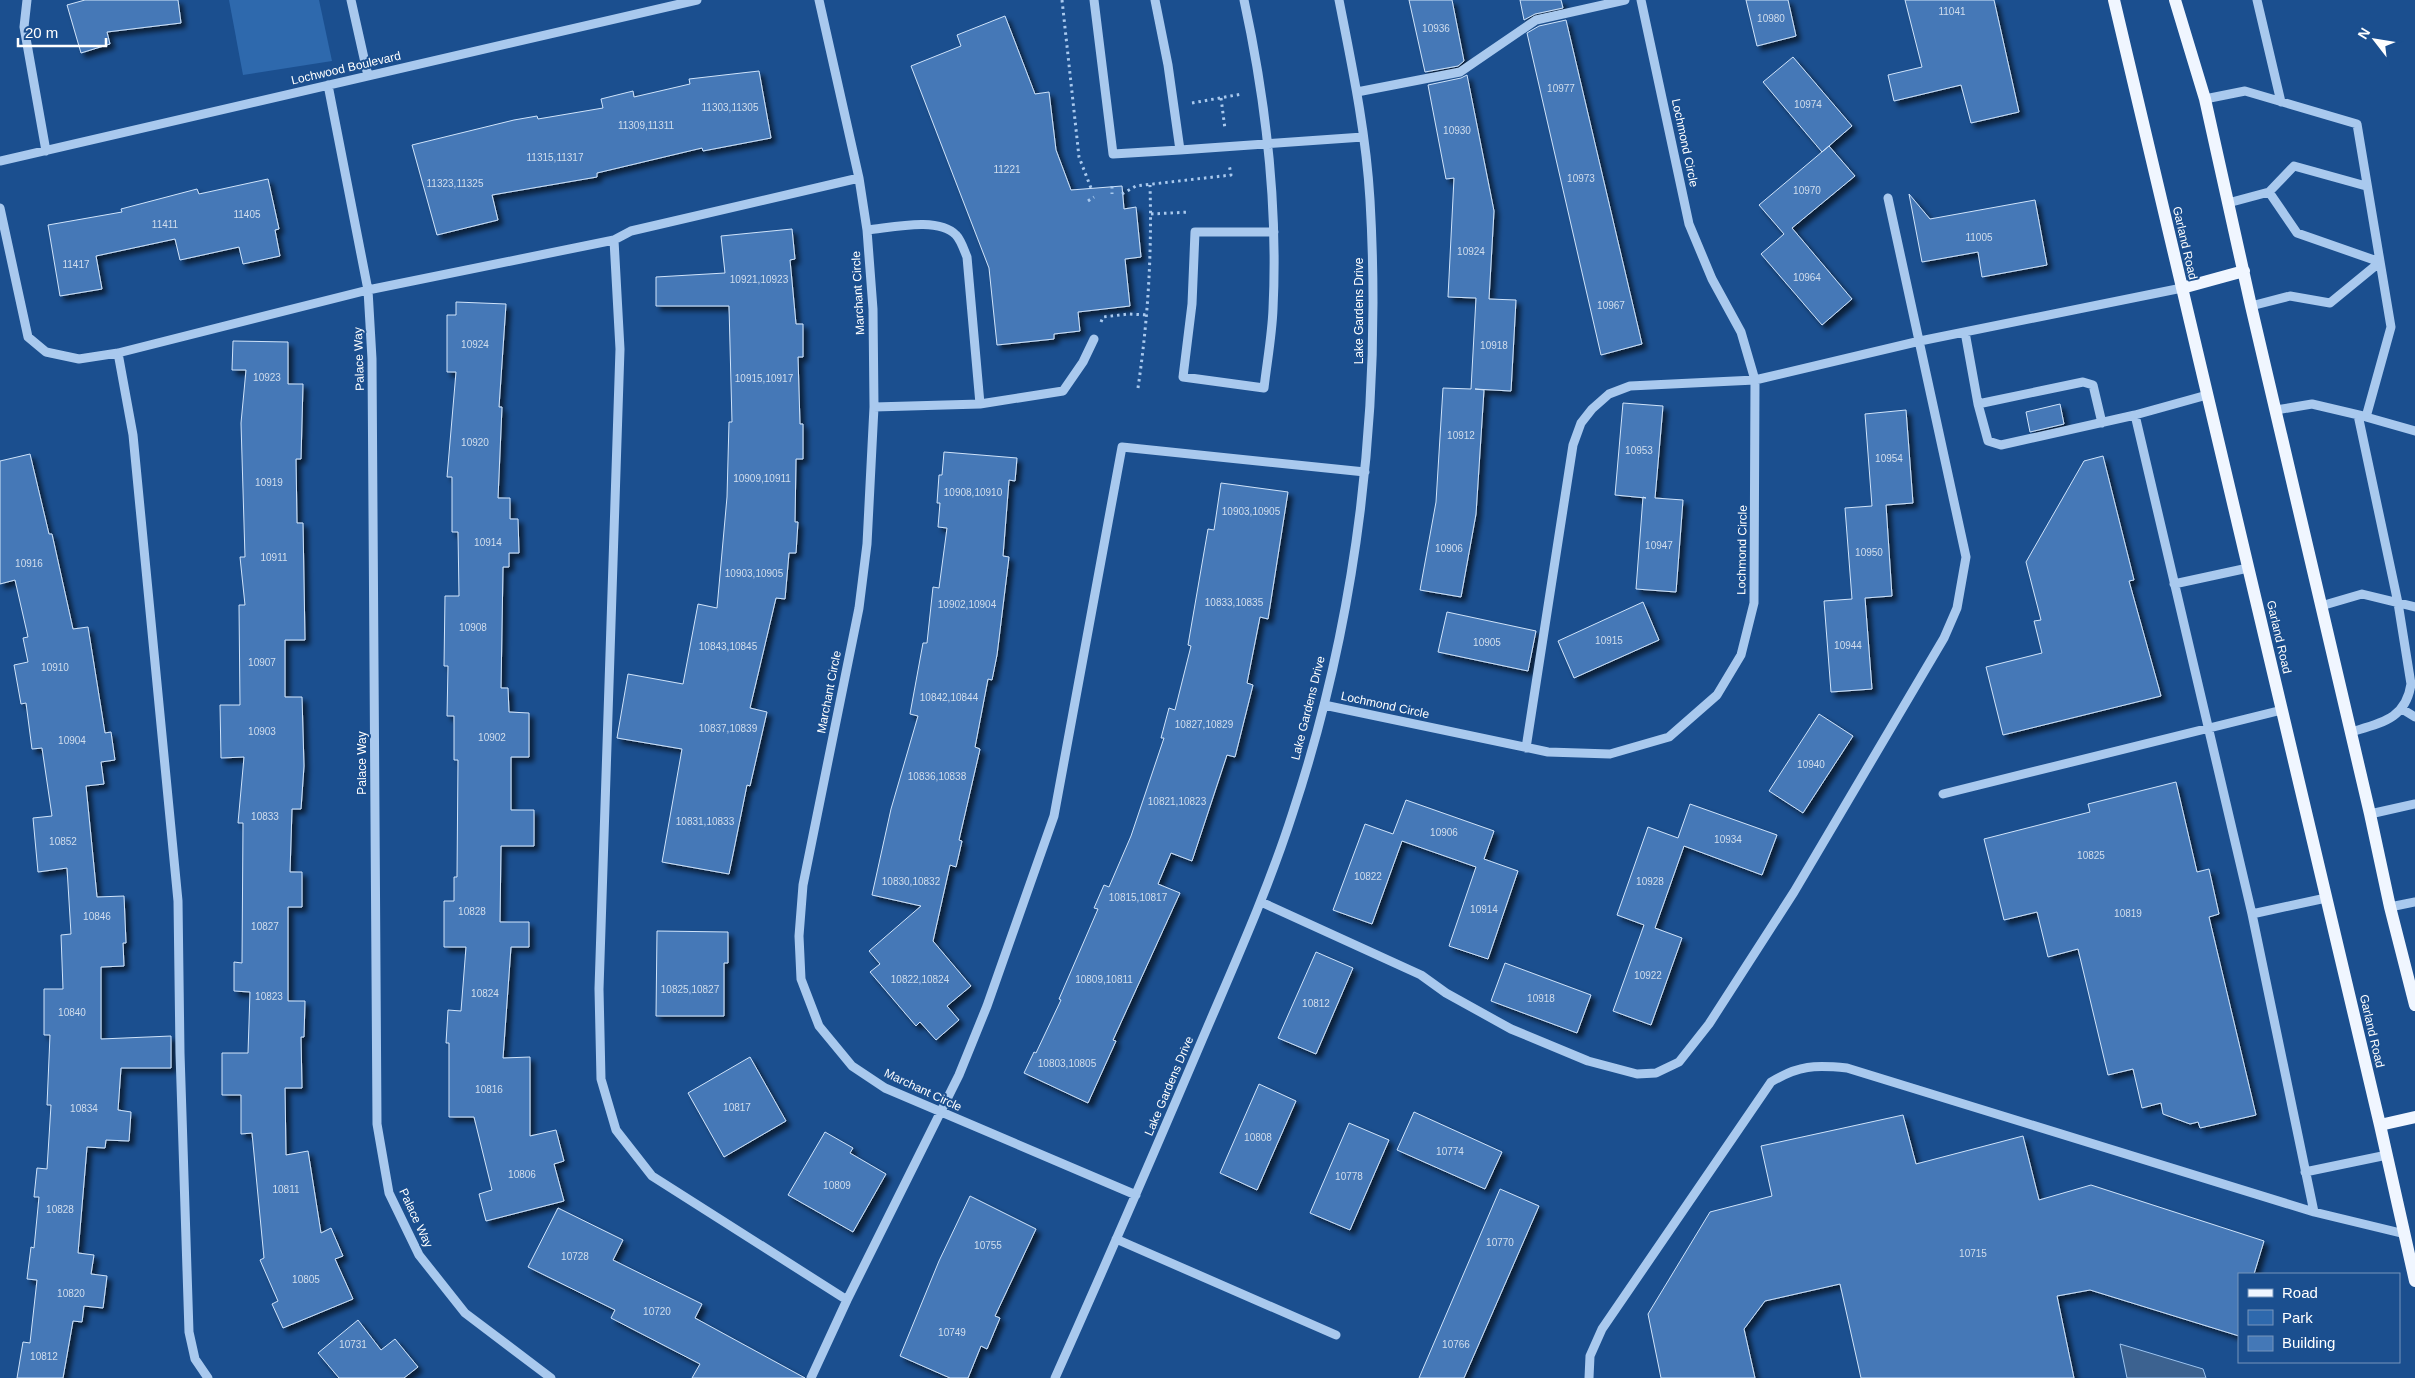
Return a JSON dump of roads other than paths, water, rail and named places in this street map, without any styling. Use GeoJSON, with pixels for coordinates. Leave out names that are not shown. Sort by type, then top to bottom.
{"type":"FeatureCollection","features":[{"type":"Feature","properties":{"kind":"main road","name":"Garland Road"},"geometry":{"type":"LineString","coordinates":[[2114,0],[2380,1125],[2415,1281]]}},
{"type":"Feature","properties":{"kind":"main road"},"geometry":{"type":"LineString","coordinates":[[2175,0],[2205,99],[2390,907],[2415,1005]]}},
{"type":"Feature","properties":{"kind":"main road"},"geometry":{"type":"LineString","coordinates":[[2182,288],[2244,271]]}},
{"type":"Feature","properties":{"kind":"main road"},"geometry":{"type":"LineString","coordinates":[[2380,1125],[2415,1117]]}},
{"type":"Feature","properties":{"kind":"street"},"geometry":{"type":"LineString","coordinates":[[27,0],[24,27],[46,150]]}},
{"type":"Feature","properties":{"kind":"street"},"geometry":{"type":"LineString","coordinates":[[351,0],[368,76]]}},
{"type":"Feature","properties":{"kind":"street","name":"Lochwood Boulevard"},"geometry":{"type":"LineString","coordinates":[[0,161],[697,0]]}},
{"type":"Feature","properties":{"kind":"street","name":"Marchant Circle"},"geometry":{"type":"LineString","coordinates":[[819,0],[859,178],[867,230],[873,309],[874,407],[867,544],[859,608],[803,885],[799,936],[801,979],[819,1026],[852,1066],[885,1088],[1136,1195]]}},
{"type":"Feature","properties":{"kind":"street"},"geometry":{"type":"LineString","coordinates":[[1094,0],[1113,154],[1363,137]]}},
{"type":"Feature","properties":{"kind":"street"},"geometry":{"type":"LineString","coordinates":[[1155,0],[1180,150]]}},
{"type":"Feature","properties":{"kind":"street"},"geometry":{"type":"LineString","coordinates":[[1244,0],[1255,49],[1268,143],[1274,232],[1273,310],[1264,388],[1183,377],[1192,304],[1195,232],[1274,232]]}},
{"type":"Feature","properties":{"kind":"street","name":"Lake Gardens Drive"},"geometry":{"type":"LineString","coordinates":[[1056,1378],[1261,902],[1294,812],[1324,705],[1352,577],[1365,472],[1373,337],[1370,198],[1357,92],[1339,0]]}},
{"type":"Feature","properties":{"kind":"street"},"geometry":{"type":"LineString","coordinates":[[1357,92],[1460,72],[1536,20],[1624,0]]}},
{"type":"Feature","properties":{"kind":"street","name":"Lochmond Circle"},"geometry":{"type":"LineString","coordinates":[[1324,705],[1548,752],[1610,754],[1669,737],[1717,695],[1741,655],[1754,603],[1755,380],[1741,332],[1712,279],[1689,224],[1641,0]]}},
{"type":"Feature","properties":{"kind":"street"},"geometry":{"type":"LineString","coordinates":[[2257,0],[2282,102]]}},
{"type":"Feature","properties":{"kind":"street","name":"Palace Way"},"geometry":{"type":"LineString","coordinates":[[328,85],[368,290],[372,359],[377,1124],[389,1193],[418,1255],[465,1313],[551,1378]]}},
{"type":"Feature","properties":{"kind":"street"},"geometry":{"type":"LineString","coordinates":[[2205,99],[2245,91],[2357,124],[2391,327],[2362,416],[2398,603],[2411,684],[2409,698],[2402,709],[2384,722],[2351,732]]}},
{"type":"Feature","properties":{"kind":"street"},"geometry":{"type":"LineString","coordinates":[[2228,203],[2269,192],[2294,166],[2366,186]]}},
{"type":"Feature","properties":{"kind":"street"},"geometry":{"type":"LineString","coordinates":[[0,208],[28,337],[46,352],[79,359],[118,353],[368,290],[614,240],[631,231],[859,178]]}},
{"type":"Feature","properties":{"kind":"street"},"geometry":{"type":"LineString","coordinates":[[2269,192],[2297,233],[2380,262]]}},
{"type":"Feature","properties":{"kind":"street"},"geometry":{"type":"LineString","coordinates":[[1261,902],[1421,975],[1446,993],[1511,1029],[1588,1061],[1637,1074],[1656,1073],[1679,1062],[1708,1024],[1794,892],[1944,638],[1956,608],[1966,557],[1888,198]]}},
{"type":"Feature","properties":{"kind":"street"},"geometry":{"type":"LineString","coordinates":[[867,230],[924,224],[942,227],[956,235],[967,257],[980,404]]}},
{"type":"Feature","properties":{"kind":"street"},"geometry":{"type":"LineString","coordinates":[[614,240],[620,349],[600,979],[601,1079],[616,1130],[652,1176],[690,1202],[847,1300]]}},
{"type":"Feature","properties":{"kind":"street"},"geometry":{"type":"LineString","coordinates":[[2251,306],[2290,296],[2330,303],[2380,262]]}},
{"type":"Feature","properties":{"kind":"street"},"geometry":{"type":"LineString","coordinates":[[1526,748],[1572,444],[1581,423],[1609,394],[1630,386],[1755,380],[1965,332],[2182,288]]}},
{"type":"Feature","properties":{"kind":"street"},"geometry":{"type":"LineString","coordinates":[[1965,332],[1978,404],[1988,441],[2002,445],[2136,415],[2208,395]]}},
{"type":"Feature","properties":{"kind":"street"},"geometry":{"type":"LineString","coordinates":[[874,407],[980,404],[1064,391],[1084,362],[1094,339]]}},
{"type":"Feature","properties":{"kind":"street"},"geometry":{"type":"LineString","coordinates":[[118,353],[132,435],[178,901],[180,1053],[189,1332],[195,1359],[208,1378]]}},
{"type":"Feature","properties":{"kind":"street"},"geometry":{"type":"LineString","coordinates":[[1978,404],[2083,382],[2093,385],[2102,423]]}},
{"type":"Feature","properties":{"kind":"street"},"geometry":{"type":"LineString","coordinates":[[2276,410],[2312,404],[2415,430]]}},
{"type":"Feature","properties":{"kind":"street"},"geometry":{"type":"LineString","coordinates":[[2136,415],[2252,914],[2314,1212]]}},
{"type":"Feature","properties":{"kind":"street"},"geometry":{"type":"LineString","coordinates":[[811,1378],[847,1300],[959,1075],[987,1006],[1054,816],[1122,447],[1365,472]]}},
{"type":"Feature","properties":{"kind":"street"},"geometry":{"type":"LineString","coordinates":[[2174,584],[2248,568]]}},
{"type":"Feature","properties":{"kind":"street"},"geometry":{"type":"LineString","coordinates":[[2321,606],[2362,594],[2415,607]]}},
{"type":"Feature","properties":{"kind":"street"},"geometry":{"type":"LineString","coordinates":[[2402,709],[2415,717]]}},
{"type":"Feature","properties":{"kind":"street"},"geometry":{"type":"LineString","coordinates":[[1943,794],[2282,710]]}},
{"type":"Feature","properties":{"kind":"street"},"geometry":{"type":"LineString","coordinates":[[2370,814],[2415,804]]}},
{"type":"Feature","properties":{"kind":"street"},"geometry":{"type":"LineString","coordinates":[[2252,914],[2326,898]]}},
{"type":"Feature","properties":{"kind":"street"},"geometry":{"type":"LineString","coordinates":[[2390,907],[2415,902]]}},
{"type":"Feature","properties":{"kind":"street"},"geometry":{"type":"LineString","coordinates":[[1589,1378],[1590,1356],[1602,1329],[1771,1082],[1791,1070],[1820,1066],[1847,1068],[2314,1212],[2404,1234]]}},
{"type":"Feature","properties":{"kind":"street"},"geometry":{"type":"LineString","coordinates":[[2305,1172],[2387,1155]]}},
{"type":"Feature","properties":{"kind":"street"},"geometry":{"type":"LineString","coordinates":[[1116,1238],[1336,1336]]}}]}
